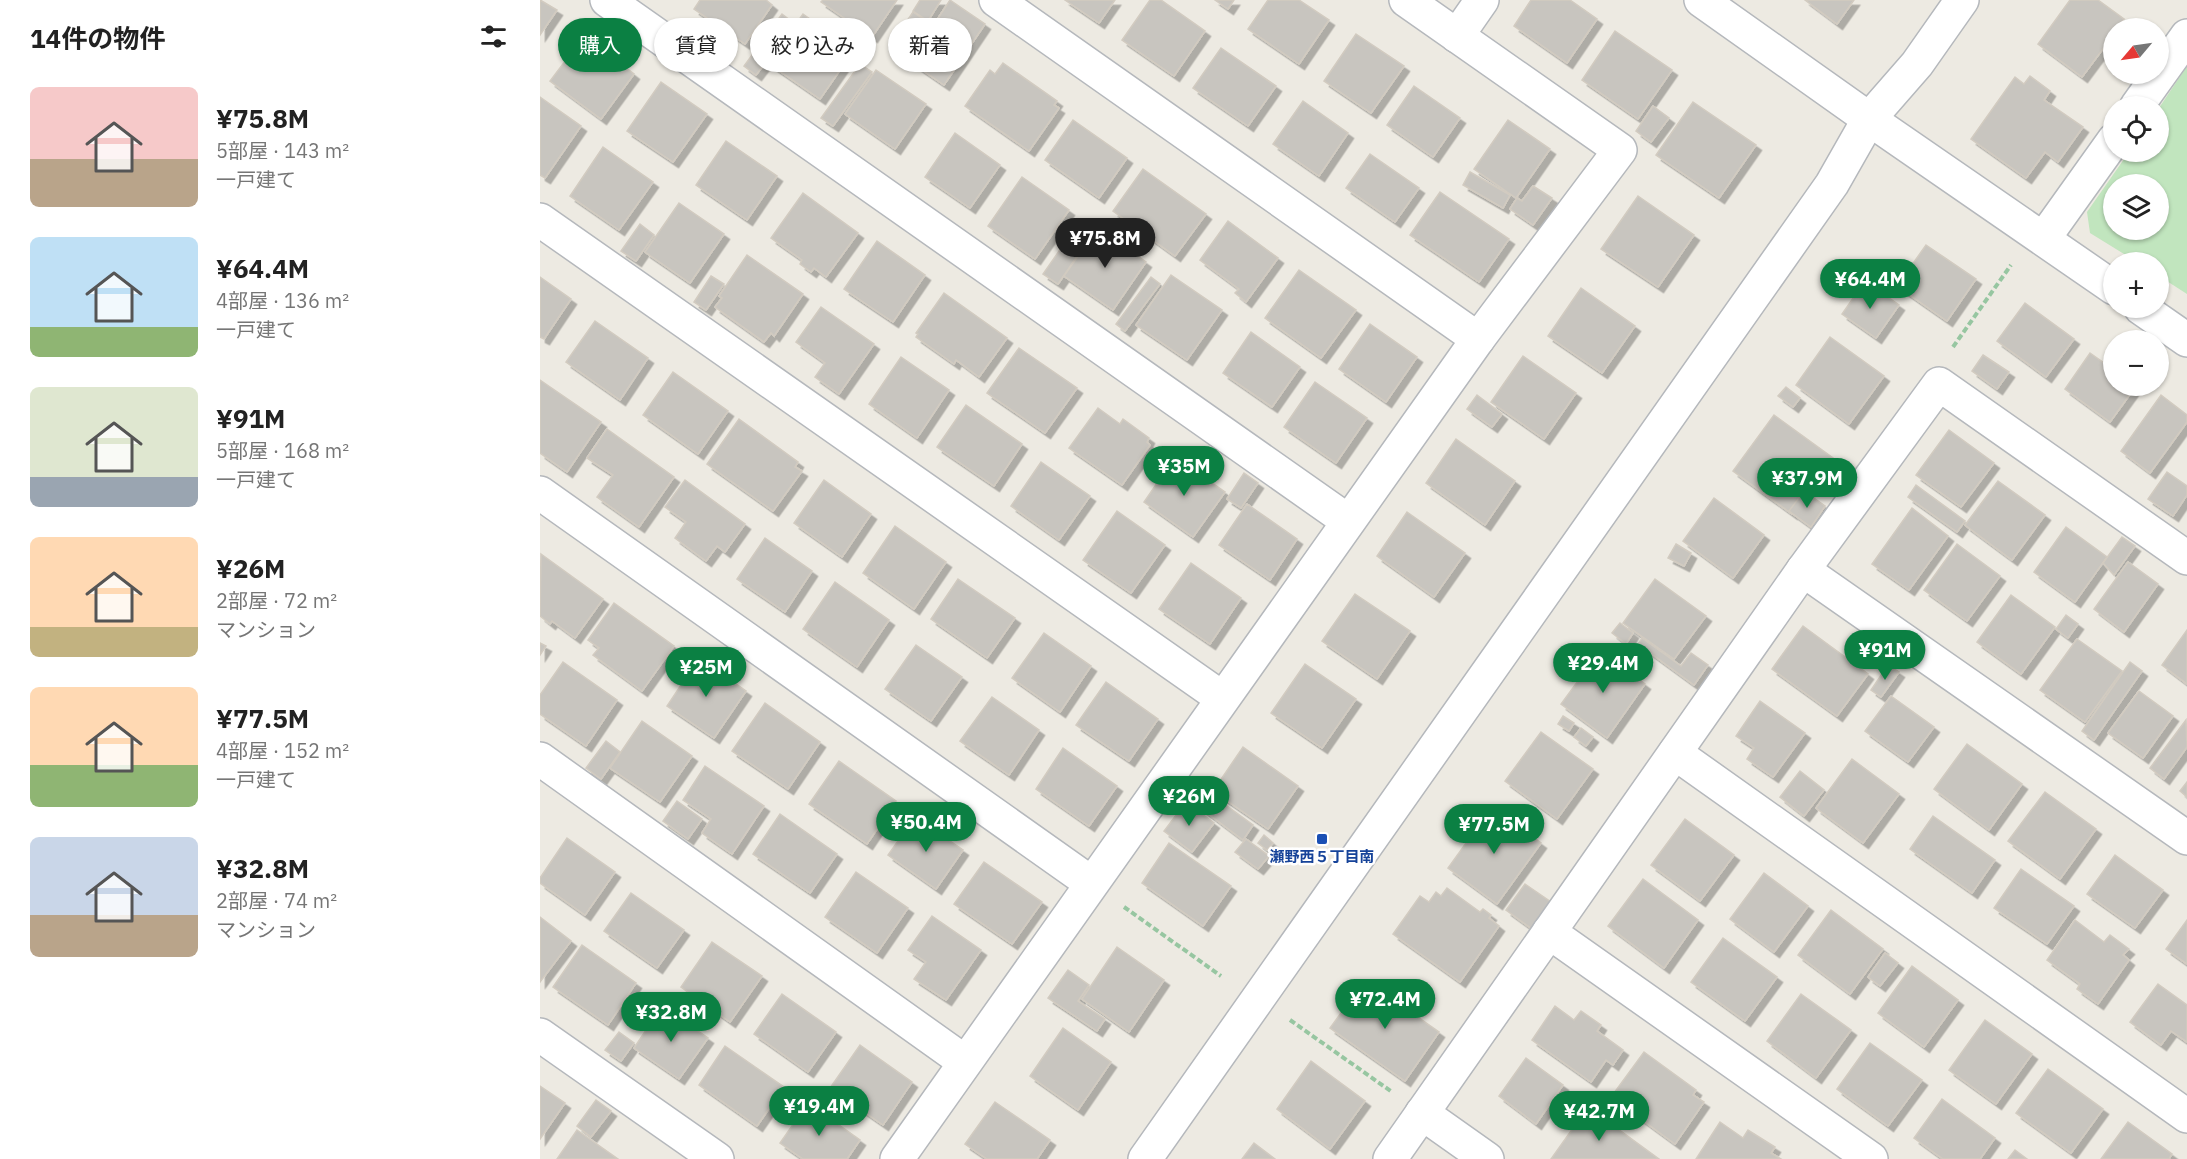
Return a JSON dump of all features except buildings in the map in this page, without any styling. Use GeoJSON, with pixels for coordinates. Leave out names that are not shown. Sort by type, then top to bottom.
{"type":"FeatureCollection","features":[{"type":"Feature","properties":{"kind":"street"},"geometry":{"type":"LineString","coordinates":[[607,0],[1348,521]]}},
{"type":"Feature","properties":{"kind":"street"},"geometry":{"type":"LineString","coordinates":[[996,0],[1478,339]]}},
{"type":"Feature","properties":{"kind":"street"},"geometry":{"type":"LineString","coordinates":[[897,1159],[1478,339],[1620,150],[1406,0]]}},
{"type":"Feature","properties":{"kind":"street"},"geometry":{"type":"LineString","coordinates":[[1457,36],[1482,0]]}},
{"type":"Feature","properties":{"kind":"street"},"geometry":{"type":"LineString","coordinates":[[1701,0],[2103,280]]}},
{"type":"Feature","properties":{"kind":"street"},"geometry":{"type":"LineString","coordinates":[[1144,1159],[1832,184],[1869,119],[1917,64],[1962,0]]}},
{"type":"Feature","properties":{"kind":"street"},"geometry":{"type":"LineString","coordinates":[[2144,96],[2187,36]]}},
{"type":"Feature","properties":{"kind":"street"},"geometry":{"type":"LineString","coordinates":[[2044,238],[2103,155]]}},
{"type":"Feature","properties":{"kind":"street"},"geometry":{"type":"LineString","coordinates":[[540,220],[1222,698]]}},
{"type":"Feature","properties":{"kind":"street"},"geometry":{"type":"LineString","coordinates":[[2155,318],[2187,340]]}},
{"type":"Feature","properties":{"kind":"street"},"geometry":{"type":"LineString","coordinates":[[1390,1159],[1803,570],[1939,384],[2187,558]]}},
{"type":"Feature","properties":{"kind":"street"},"geometry":{"type":"LineString","coordinates":[[540,493],[1091,883]]}},
{"type":"Feature","properties":{"kind":"street"},"geometry":{"type":"LineString","coordinates":[[1803,570],[2187,838]]}},
{"type":"Feature","properties":{"kind":"street"},"geometry":{"type":"LineString","coordinates":[[1675,753],[2187,1116]]}},
{"type":"Feature","properties":{"kind":"street"},"geometry":{"type":"LineString","coordinates":[[540,759],[965,1062]]}},
{"type":"Feature","properties":{"kind":"street"},"geometry":{"type":"LineString","coordinates":[[1549,932],[1871,1159]]}},
{"type":"Feature","properties":{"kind":"street"},"geometry":{"type":"LineString","coordinates":[[540,1035],[717,1159]]}},
{"type":"Feature","properties":{"kind":"street"},"geometry":{"type":"LineString","coordinates":[[1422,1113],[1487,1159]]}},
{"type":"Feature","properties":{"kind":"path"},"geometry":{"type":"LineString","coordinates":[[1939,384],[1944,360],[2017,256]]}},
{"type":"Feature","properties":{"kind":"path"},"geometry":{"type":"LineString","coordinates":[[1091,883],[1221,976]]}},
{"type":"Feature","properties":{"kind":"path"},"geometry":{"type":"LineString","coordinates":[[1290,1020],[1422,1113]]}},
{"type":"Feature","properties":{"kind":"green space"},"geometry":{"type":"Polygon","coordinates":[[[2187,66],[2187,294],[2169,282],[2169,252],[2121,252],[2090,233],[2087,212],[2103,189],[2103,240],[2169,240],[2169,174],[2114,174],[2122,162],[2169,162],[2169,96],[2167,96],[2187,66]]]}},
{"type":"Feature","properties":{"kind":"place","name":"瀬野西５丁目南"},"geometry":{"type":"Point","coordinates":[1322,839]}}]}
